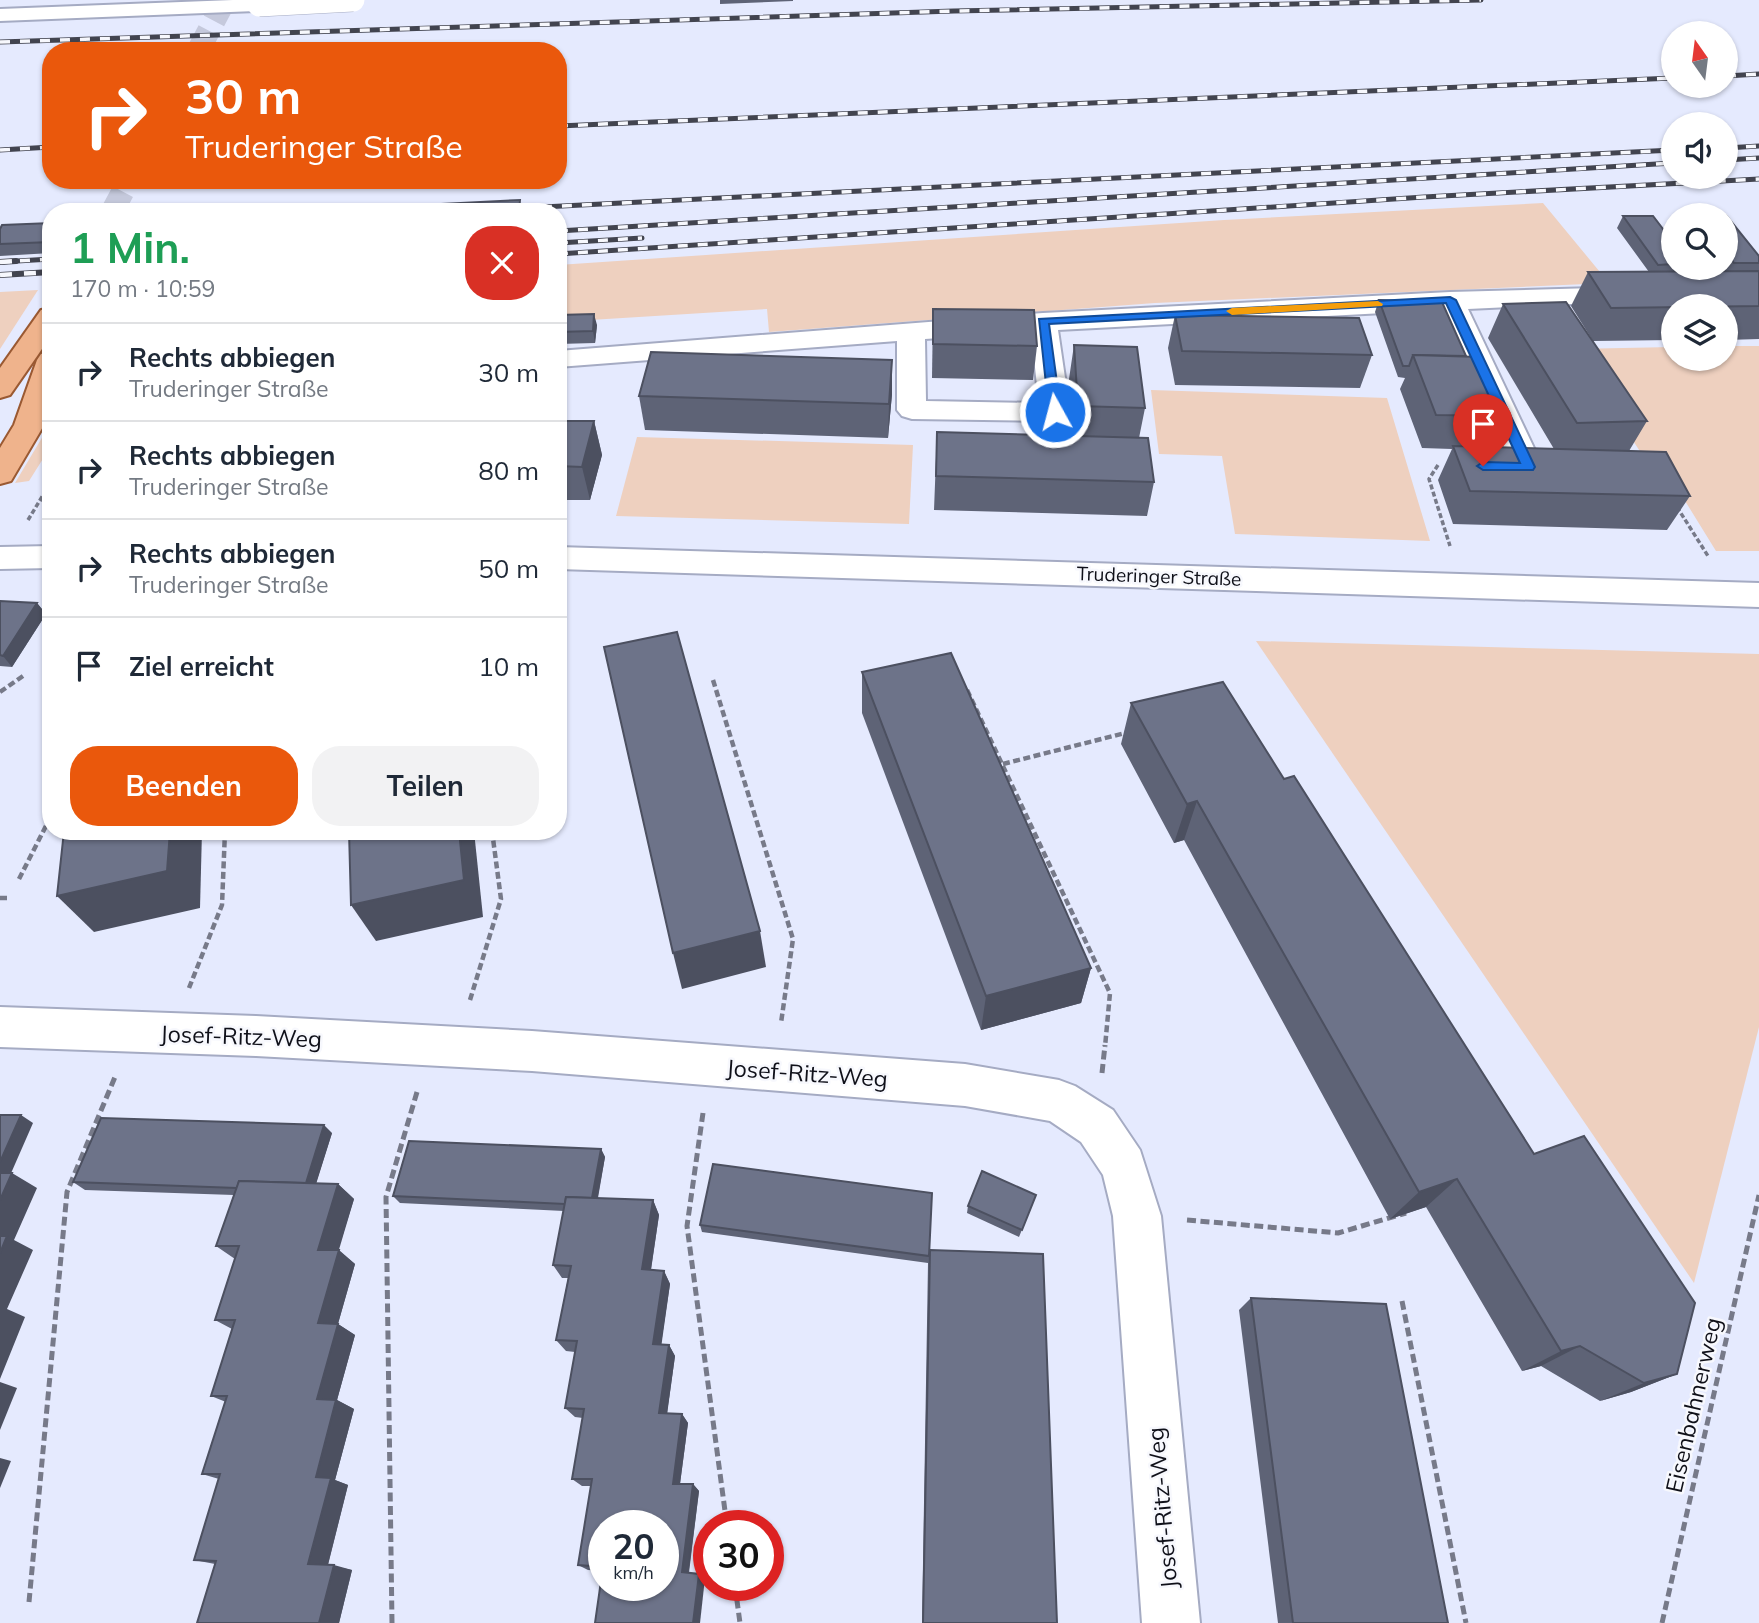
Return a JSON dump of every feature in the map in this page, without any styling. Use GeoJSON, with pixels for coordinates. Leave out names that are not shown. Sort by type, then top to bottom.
{"type":"FeatureCollection","features":[{"type":"Feature","properties":{"kind":"main road"},"geometry":{"type":"LineString","coordinates":[[0,389],[42,329]]}},
{"type":"Feature","properties":{"kind":"main road"},"geometry":{"type":"LineString","coordinates":[[0,474],[29,425],[42,387]]}},
{"type":"Feature","properties":{"kind":"street"},"geometry":{"type":"LineString","coordinates":[[0,15],[353,0]]}},
{"type":"Feature","properties":{"kind":"street"},"geometry":{"type":"LineString","coordinates":[[567,358],[1043,321],[1450,300],[1651,294]]}},
{"type":"Feature","properties":{"kind":"street"},"geometry":{"type":"LineString","coordinates":[[1438,466],[1541,467],[1450,300]]}},
{"type":"Feature","properties":{"kind":"street"},"geometry":{"type":"LineString","coordinates":[[911,330],[912,410],[1055,412],[1043,321]]}},
{"type":"Feature","properties":{"kind":"street"},"geometry":{"type":"LineString","coordinates":[[0,558],[42,557]]}},
{"type":"Feature","properties":{"kind":"street","name":"Truderinger Straße"},"geometry":{"type":"LineString","coordinates":[[567,558],[1759,595]]}},
{"type":"Feature","properties":{"kind":"street","name":"Josef-Ritz-Weg"},"geometry":{"type":"LineString","coordinates":[[0,1027],[256,1036],[532,1051],[965,1085],[1059,1101],[1097,1126],[1124,1166],[1138,1216],[1171,1623]]}},
{"type":"Feature","properties":{"kind":"path"},"geometry":{"type":"LineString","coordinates":[[1438,466],[1429,479],[1443,524]]}},
{"type":"Feature","properties":{"kind":"path"},"geometry":{"type":"LineString","coordinates":[[32,512],[41,499]]}},
{"type":"Feature","properties":{"kind":"path"},"geometry":{"type":"LineString","coordinates":[[1672,500],[1690,527]]}},
{"type":"Feature","properties":{"kind":"path"},"geometry":{"type":"LineString","coordinates":[[0,692],[23,677]]}},
{"type":"Feature","properties":{"kind":"path"},"geometry":{"type":"LineString","coordinates":[[713,680],[793,939],[780,1031]]}},
{"type":"Feature","properties":{"kind":"path"},"geometry":{"type":"LineString","coordinates":[[967,690],[1110,993],[1097,1126]]}},
{"type":"Feature","properties":{"kind":"path"},"geometry":{"type":"LineString","coordinates":[[1003,764],[1135,731]]}},
{"type":"Feature","properties":{"kind":"path"},"geometry":{"type":"LineString","coordinates":[[19,879],[42,834]]}},
{"type":"Feature","properties":{"kind":"path"},"geometry":{"type":"LineString","coordinates":[[185,998],[222,905],[225,840]]}},
{"type":"Feature","properties":{"kind":"path"},"geometry":{"type":"LineString","coordinates":[[469,1004],[501,899],[493,840]]}},
{"type":"Feature","properties":{"kind":"path"},"geometry":{"type":"LineString","coordinates":[[0,898],[10,898]]}},
{"type":"Feature","properties":{"kind":"path"},"geometry":{"type":"LineString","coordinates":[[29,1602],[67,1192],[118,1072]]}},
{"type":"Feature","properties":{"kind":"path"},"geometry":{"type":"LineString","coordinates":[[392,1623],[386,1197],[418,1087]]}},
{"type":"Feature","properties":{"kind":"path"},"geometry":{"type":"LineString","coordinates":[[705,1098],[687,1226],[725,1510]]}},
{"type":"Feature","properties":{"kind":"path","name":"Eisenbahnerweg"},"geometry":{"type":"LineString","coordinates":[[1662,1623],[1759,1195]]}},
{"type":"Feature","properties":{"kind":"path"},"geometry":{"type":"LineString","coordinates":[[1138,1216],[1338,1233],[1414,1211]]}},
{"type":"Feature","properties":{"kind":"path"},"geometry":{"type":"LineString","coordinates":[[1402,1301],[1466,1623]]}},
{"type":"Feature","properties":{"kind":"path"},"geometry":{"type":"LineString","coordinates":[[737,1601],[740,1623]]}},
{"type":"Feature","properties":{"kind":"shaded area"},"geometry":{"type":"Polygon","coordinates":[[[1543,203],[1609,283],[1155,303],[769,332],[767,309],[567,321],[567,264],[1224,220],[1543,203]]]}},
{"type":"Feature","properties":{"kind":"shaded area"},"geometry":{"type":"Polygon","coordinates":[[[38,290],[0,349],[0,292],[38,290]]]}},
{"type":"Feature","properties":{"kind":"shaded area"},"geometry":{"type":"Polygon","coordinates":[[[1738,346],[1759,346],[1759,551],[1716,551],[1661,462],[1645,459],[1573,349],[1661,347],[1661,371],[1738,371],[1738,346]]]}},
{"type":"Feature","properties":{"kind":"shaded area"},"geometry":{"type":"Polygon","coordinates":[[[1151,390],[1387,398],[1430,541],[1235,534],[1222,456],[1159,454],[1151,390]]]}},
{"type":"Feature","properties":{"kind":"shaded area"},"geometry":{"type":"Polygon","coordinates":[[[637,437],[913,445],[909,524],[616,516],[637,437]]]}},
{"type":"Feature","properties":{"kind":"shaded area"},"geometry":{"type":"Polygon","coordinates":[[[42,438],[42,460],[29,481],[15,483],[42,438]]]}},
{"type":"Feature","properties":{"kind":"shaded area"},"geometry":{"type":"Polygon","coordinates":[[[1256,641],[1759,654],[1759,1027],[1694,1283],[1256,641]]]}},
{"type":"Feature","properties":{"kind":"building"},"geometry":{"type":"Polygon","coordinates":[[[520,200],[520,203],[461,203],[520,200]]]}},
{"type":"Feature","properties":{"kind":"building"},"geometry":{"type":"Polygon","coordinates":[[[1623,216],[1653,216],[1661,226],[1661,265],[1658,265],[1623,216]]]}},
{"type":"Feature","properties":{"kind":"building"},"geometry":{"type":"Polygon","coordinates":[[[42,223],[42,242],[0,244],[2,225],[42,223]]]}},
{"type":"Feature","properties":{"kind":"building"},"geometry":{"type":"Polygon","coordinates":[[[1738,230],[1759,256],[1759,263],[1738,263],[1738,230]]]}},
{"type":"Feature","properties":{"kind":"building"},"geometry":{"type":"Polygon","coordinates":[[[1738,271],[1759,271],[1759,306],[1738,306],[1738,294],[1661,294],[1661,307],[1611,308],[1588,272],[1661,272],[1661,280],[1738,280],[1738,271]]]}},
{"type":"Feature","properties":{"kind":"building"},"geometry":{"type":"Polygon","coordinates":[[[1379,300],[1442,302],[1466,356],[1413,355],[1409,366],[1403,366],[1379,300]]]}},
{"type":"Feature","properties":{"kind":"building"},"geometry":{"type":"Polygon","coordinates":[[[1566,302],[1647,421],[1577,423],[1503,304],[1566,302]]]}},
{"type":"Feature","properties":{"kind":"building"},"geometry":{"type":"Polygon","coordinates":[[[933,309],[1034,310],[1037,346],[933,344],[933,309]]]}},
{"type":"Feature","properties":{"kind":"building"},"geometry":{"type":"Polygon","coordinates":[[[594,314],[593,331],[567,332],[567,315],[594,314]]]}},
{"type":"Feature","properties":{"kind":"building"},"geometry":{"type":"Polygon","coordinates":[[[1175,315],[1359,318],[1372,355],[1182,351],[1175,315]]]}},
{"type":"Feature","properties":{"kind":"building"},"geometry":{"type":"Polygon","coordinates":[[[1074,345],[1137,347],[1145,408],[1078,406],[1074,345]]]}},
{"type":"Feature","properties":{"kind":"building"},"geometry":{"type":"Polygon","coordinates":[[[651,352],[892,360],[889,404],[639,396],[651,352]]]}},
{"type":"Feature","properties":{"kind":"building"},"geometry":{"type":"Polygon","coordinates":[[[1413,355],[1480,357],[1506,416],[1436,415],[1413,355]]]}},
{"type":"Feature","properties":{"kind":"building"},"geometry":{"type":"Polygon","coordinates":[[[567,421],[594,421],[582,467],[567,466],[567,421]]]}},
{"type":"Feature","properties":{"kind":"building"},"geometry":{"type":"Polygon","coordinates":[[[937,432],[1148,438],[1154,482],[936,476],[937,432]]]}},
{"type":"Feature","properties":{"kind":"building"},"geometry":{"type":"Polygon","coordinates":[[[1453,446],[1666,452],[1690,496],[1470,491],[1453,446]]]}},
{"type":"Feature","properties":{"kind":"building"},"geometry":{"type":"Polygon","coordinates":[[[0,601],[37,603],[3,656],[0,655],[0,601]]]}},
{"type":"Feature","properties":{"kind":"building"},"geometry":{"type":"Polygon","coordinates":[[[677,632],[760,931],[673,953],[604,647],[677,632]]]}},
{"type":"Feature","properties":{"kind":"building"},"geometry":{"type":"Polygon","coordinates":[[[951,653],[1091,968],[986,996],[862,672],[951,653]]]}},
{"type":"Feature","properties":{"kind":"building"},"geometry":{"type":"Polygon","coordinates":[[[1223,682],[1284,779],[1294,776],[1534,1154],[1584,1136],[1695,1303],[1677,1374],[1644,1383],[1580,1346],[1561,1351],[1457,1179],[1419,1192],[1197,801],[1187,804],[1131,703],[1223,682]]]}},
{"type":"Feature","properties":{"kind":"building"},"geometry":{"type":"Polygon","coordinates":[[[63,840],[169,840],[167,871],[57,896],[63,840]]]}},
{"type":"Feature","properties":{"kind":"building"},"geometry":{"type":"Polygon","coordinates":[[[349,840],[460,840],[464,880],[351,905],[349,840]]]}},
{"type":"Feature","properties":{"kind":"building"},"geometry":{"type":"Polygon","coordinates":[[[0,1115],[21,1115],[0,1162],[0,1115]]]}},
{"type":"Feature","properties":{"kind":"building"},"geometry":{"type":"Polygon","coordinates":[[[101,1118],[324,1125],[306,1183],[239,1181],[237,1188],[73,1182],[101,1118]]]}},
{"type":"Feature","properties":{"kind":"building"},"geometry":{"type":"Polygon","coordinates":[[[409,1141],[601,1149],[592,1198],[566,1197],[565,1204],[393,1196],[409,1141]]]}},
{"type":"Feature","properties":{"kind":"building"},"geometry":{"type":"Polygon","coordinates":[[[713,1164],[932,1193],[929,1256],[700,1225],[713,1164]]]}},
{"type":"Feature","properties":{"kind":"building"},"geometry":{"type":"Polygon","coordinates":[[[982,1171],[1036,1195],[1022,1230],[968,1206],[982,1171]]]}},
{"type":"Feature","properties":{"kind":"building"},"geometry":{"type":"Polygon","coordinates":[[[0,1173],[12,1173],[0,1200],[0,1173]]]}},
{"type":"Feature","properties":{"kind":"building"},"geometry":{"type":"Polygon","coordinates":[[[239,1181],[338,1184],[318,1250],[339,1250],[318,1323],[338,1324],[317,1399],[336,1400],[316,1477],[331,1478],[308,1564],[334,1565],[319,1623],[197,1623],[216,1561],[194,1560],[220,1474],[202,1474],[227,1396],[211,1396],[235,1320],[215,1320],[239,1246],[216,1246],[239,1181]]]}},
{"type":"Feature","properties":{"kind":"building"},"geometry":{"type":"Polygon","coordinates":[[[566,1197],[653,1200],[642,1269],[664,1271],[653,1344],[669,1345],[659,1413],[682,1414],[673,1484],[693,1484],[682,1572],[693,1573],[693,1601],[696,1601],[693,1623],[595,1623],[598,1601],[679,1601],[679,1510],[588,1510],[588,1566],[578,1565],[592,1479],[572,1479],[584,1409],[565,1408],[577,1341],[556,1340],[571,1266],[553,1265],[566,1197]]]}},
{"type":"Feature","properties":{"kind":"building"},"geometry":{"type":"Polygon","coordinates":[[[0,1236],[7,1236],[0,1253],[0,1236]]]}},
{"type":"Feature","properties":{"kind":"building"},"geometry":{"type":"Polygon","coordinates":[[[930,1250],[1043,1254],[1057,1623],[923,1623],[930,1250]]]}},
{"type":"Feature","properties":{"kind":"building"},"geometry":{"type":"Polygon","coordinates":[[[1251,1298],[1386,1304],[1448,1623],[1293,1623],[1251,1298]]]}},
{"type":"Feature","properties":{"kind":"tunnel"},"geometry":{"type":"LineString","coordinates":[[203,42],[225,0]]}},
{"type":"Feature","properties":{"kind":"tunnel"},"geometry":{"type":"LineString","coordinates":[[117,203],[124,189]]}},
{"type":"Feature","properties":{"kind":"railway"},"geometry":{"type":"LineString","coordinates":[[0,42],[954,11],[1481,0]]}},
{"type":"Feature","properties":{"kind":"railway"},"geometry":{"type":"LineString","coordinates":[[1738,75],[1759,74]]}},
{"type":"Feature","properties":{"kind":"railway"},"geometry":{"type":"LineString","coordinates":[[567,126],[1661,79]]}},
{"type":"Feature","properties":{"kind":"railway"},"geometry":{"type":"LineString","coordinates":[[1738,147],[1759,146]]}},
{"type":"Feature","properties":{"kind":"railway"},"geometry":{"type":"LineString","coordinates":[[0,150],[42,148]]}},
{"type":"Feature","properties":{"kind":"railway"},"geometry":{"type":"LineString","coordinates":[[567,206],[1661,151]]}},
{"type":"Feature","properties":{"kind":"railway"},"geometry":{"type":"LineString","coordinates":[[1738,159],[1759,158]]}},
{"type":"Feature","properties":{"kind":"railway"},"geometry":{"type":"LineString","coordinates":[[567,230],[1661,164]]}},
{"type":"Feature","properties":{"kind":"railway"},"geometry":{"type":"LineString","coordinates":[[567,253],[1424,197],[1759,179]]}},
{"type":"Feature","properties":{"kind":"railway"},"geometry":{"type":"LineString","coordinates":[[567,242],[642,238]]}},
{"type":"Feature","properties":{"kind":"railway"},"geometry":{"type":"LineString","coordinates":[[16,261],[0,262],[42,260]]}},
{"type":"Feature","properties":{"kind":"railway"},"geometry":{"type":"LineString","coordinates":[[0,275],[42,273]]}},
{"type":"Feature","properties":{"kind":"slow traffic"},"geometry":{"type":"LineString","coordinates":[[1232,311],[1378,304]]}},
{"type":"Feature","properties":{"kind":"route"},"geometry":{"type":"LineString","coordinates":[[1055,412],[1043,321],[1450,300],[1528,467],[1483,466]]}}]}
